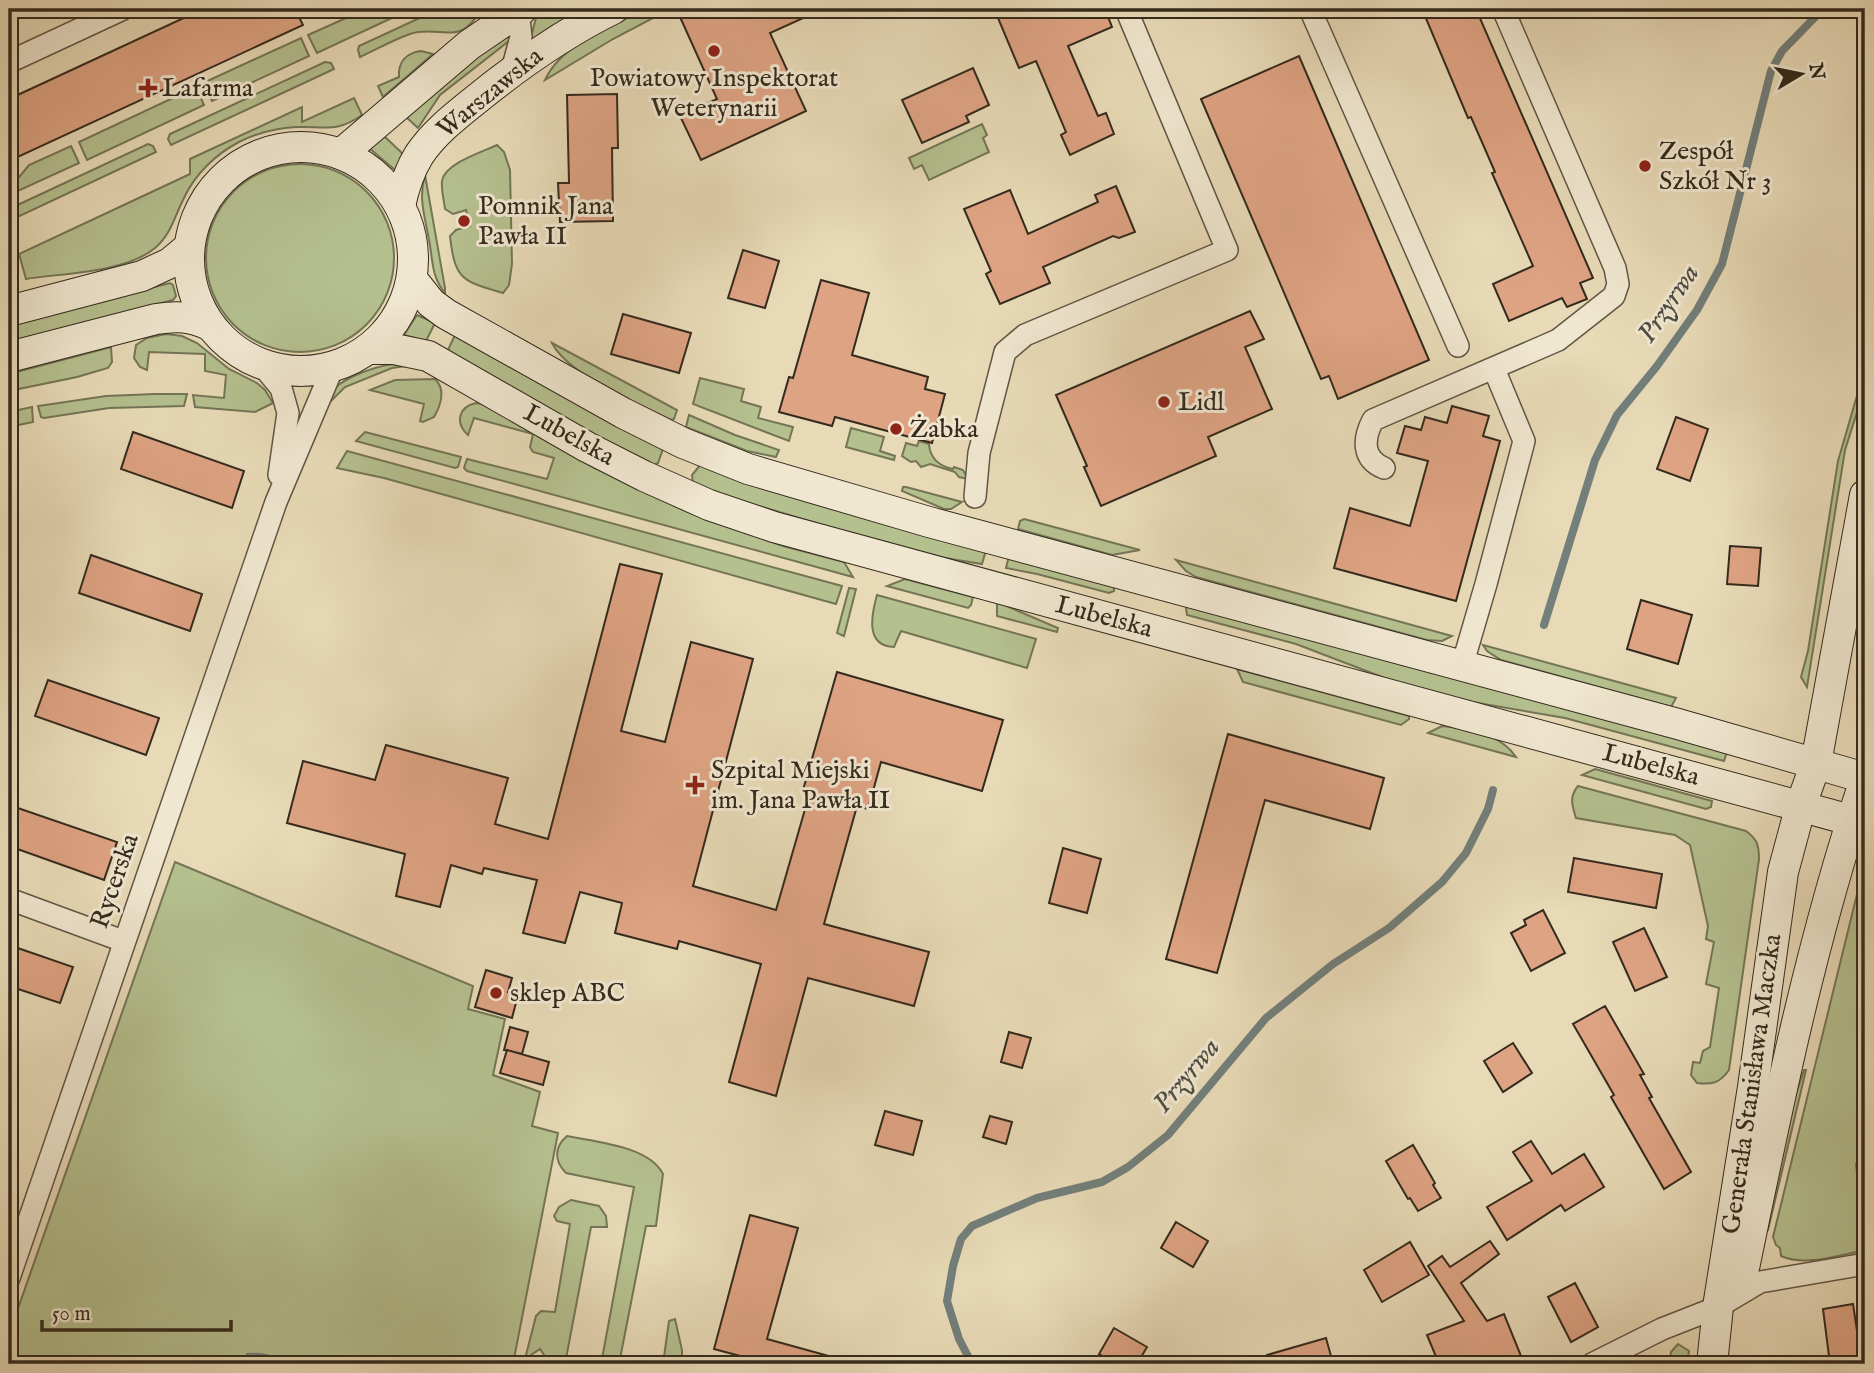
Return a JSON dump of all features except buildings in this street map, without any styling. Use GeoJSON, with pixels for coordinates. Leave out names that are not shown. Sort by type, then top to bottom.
{"type":"FeatureCollection","features":[{"type":"Feature","properties":{"kind":"main road","name":"Warszawska"},"geometry":{"type":"LineString","coordinates":[[341,154],[469,45],[520,9]]}},
{"type":"Feature","properties":{"kind":"main road","name":"Warszawska"},"geometry":{"type":"LineString","coordinates":[[400,206],[407,176],[435,135],[512,70],[613,9]]}},
{"type":"Feature","properties":{"kind":"main road"},"geometry":{"type":"LineString","coordinates":[[9,357],[156,319],[180,316],[195,318],[209,325],[233,348],[261,364],[285,370],[309,371],[333,367],[351,359],[368,349],[388,330],[403,306],[412,279],[413,254],[409,229],[400,206],[386,186],[369,170],[341,154],[316,147],[292,146],[263,152],[236,166],[213,188],[197,215],[188,248],[189,273],[196,300],[209,325]]}},
{"type":"Feature","properties":{"kind":"main road"},"geometry":{"type":"LineString","coordinates":[[9,311],[142,276],[170,263],[188,248]]}},
{"type":"Feature","properties":{"kind":"main road","name":"Lubelska"},"geometry":{"type":"LineString","coordinates":[[412,279],[424,295],[446,314],[623,413],[683,443],[748,469],[1816,763],[1865,779]]}},
{"type":"Feature","properties":{"kind":"main road","name":"Lubelska"},"geometry":{"type":"LineString","coordinates":[[368,349],[394,349],[428,356],[587,447],[709,505],[774,527],[1858,822]]}},
{"type":"Feature","properties":{"kind":"main road"},"geometry":{"type":"LineString","coordinates":[[665,485],[683,443]]}},
{"type":"Feature","properties":{"kind":"main road","name":"Generała Stanisława Maczka"},"geometry":{"type":"LineString","coordinates":[[1729,1300],[1749,1114],[1783,872],[1801,805],[1816,763],[1865,495]]}},
{"type":"Feature","properties":{"kind":"main road"},"geometry":{"type":"LineString","coordinates":[[1142,628],[1154,582]]}},
{"type":"Feature","properties":{"kind":"main road","name":"Generała Stanisława Maczka"},"geometry":{"type":"LineString","coordinates":[[1714,1364],[1837,864],[1858,822],[1865,779]]}},
{"type":"Feature","properties":{"kind":"street"},"geometry":{"type":"LineString","coordinates":[[9,62],[123,9]]}},
{"type":"Feature","properties":{"kind":"street"},"geometry":{"type":"LineString","coordinates":[[512,70],[521,37],[520,9]]}},
{"type":"Feature","properties":{"kind":"street"},"geometry":{"type":"LineString","coordinates":[[975,497],[979,453],[1005,352],[1010,347],[1025,335],[1227,250],[1126,9]]}},
{"type":"Feature","properties":{"kind":"street"},"geometry":{"type":"LineString","coordinates":[[1310,9],[1458,346]]}},
{"type":"Feature","properties":{"kind":"street"},"geometry":{"type":"LineString","coordinates":[[1384,468],[1376,465],[1367,452],[1365,434],[1373,420],[1558,340],[1614,296],[1618,284],[1615,268],[1503,9]]}},
{"type":"Feature","properties":{"kind":"street","name":"Rycerska"},"geometry":{"type":"LineString","coordinates":[[261,364],[281,388],[288,413],[276,502]]}},
{"type":"Feature","properties":{"kind":"street","name":"Rycerska"},"geometry":{"type":"LineString","coordinates":[[9,1278],[276,502],[333,367]]}},
{"type":"Feature","properties":{"kind":"street"},"geometry":{"type":"LineString","coordinates":[[1462,666],[1524,441],[1494,369]]}},
{"type":"Feature","properties":{"kind":"street"},"geometry":{"type":"LineString","coordinates":[[9,899],[123,941]]}},
{"type":"Feature","properties":{"kind":"street"},"geometry":{"type":"LineString","coordinates":[[1592,1364],[1729,1300],[1759,1282],[1865,1264]]}},
{"type":"Feature","properties":{"kind":"green space"},"geometry":{"type":"Polygon","coordinates":[[[366,9],[411,9],[317,53],[308,35],[366,9]]]}},
{"type":"Feature","properties":{"kind":"green space"},"geometry":{"type":"Polygon","coordinates":[[[439,9],[481,9],[473,21],[457,32],[410,34],[360,57],[359,46],[439,9]]]}},
{"type":"Feature","properties":{"kind":"green space"},"geometry":{"type":"Polygon","coordinates":[[[546,9],[583,9],[530,41],[537,14],[546,9]]]}},
{"type":"Feature","properties":{"kind":"green space"},"geometry":{"type":"Polygon","coordinates":[[[647,9],[670,9],[545,80],[563,56],[576,46],[604,29],[647,9]]]}},
{"type":"Feature","properties":{"kind":"green space"},"geometry":{"type":"Polygon","coordinates":[[[507,35],[509,41],[440,95],[418,128],[405,116],[474,58],[507,35]]]}},
{"type":"Feature","properties":{"kind":"green space"},"geometry":{"type":"Polygon","coordinates":[[[301,38],[309,56],[212,101],[203,83],[301,38]]]}},
{"type":"Feature","properties":{"kind":"green space"},"geometry":{"type":"Polygon","coordinates":[[[421,51],[433,54],[383,97],[378,86],[399,77],[404,59],[421,51]]]}},
{"type":"Feature","properties":{"kind":"green space"},"geometry":{"type":"Polygon","coordinates":[[[325,62],[331,63],[334,69],[171,145],[168,139],[170,134],[325,62]]]}},
{"type":"Feature","properties":{"kind":"green space"},"geometry":{"type":"Polygon","coordinates":[[[196,87],[204,105],[87,160],[79,142],[196,87]]]}},
{"type":"Feature","properties":{"kind":"green space"},"geometry":{"type":"Polygon","coordinates":[[[354,98],[362,115],[353,121],[330,127],[274,130],[246,139],[222,152],[194,181],[165,237],[155,248],[142,256],[111,267],[26,279],[19,254],[190,174],[190,159],[302,107],[302,122],[354,98]]]}},
{"type":"Feature","properties":{"kind":"green space"},"geometry":{"type":"Polygon","coordinates":[[[982,124],[987,135],[983,138],[989,152],[929,180],[922,165],[914,169],[909,158],[982,124]]]}},
{"type":"Feature","properties":{"kind":"green space"},"geometry":{"type":"Polygon","coordinates":[[[383,135],[403,154],[395,170],[369,148],[383,135]]]}},
{"type":"Feature","properties":{"kind":"green space"},"geometry":{"type":"Polygon","coordinates":[[[148,144],[153,146],[156,152],[9,221],[9,209],[148,144]]]}},
{"type":"Feature","properties":{"kind":"green space"},"geometry":{"type":"Polygon","coordinates":[[[497,145],[504,152],[510,170],[512,264],[509,285],[503,293],[470,282],[458,271],[450,236],[456,230],[470,226],[466,210],[453,214],[445,209],[442,187],[444,175],[449,169],[497,145]]]}},
{"type":"Feature","properties":{"kind":"green space"},"geometry":{"type":"Polygon","coordinates":[[[71,146],[79,163],[9,195],[9,189],[29,165],[71,146]]]}},
{"type":"Feature","properties":{"kind":"green space"},"geometry":{"type":"Polygon","coordinates":[[[300,164],[336,172],[352,180],[366,192],[378,206],[386,222],[394,258],[386,294],[378,310],[366,324],[352,336],[336,344],[300,352],[264,344],[248,336],[234,324],[222,310],[214,294],[206,258],[214,222],[222,206],[234,192],[248,180],[264,172],[300,164]]]}},
{"type":"Feature","properties":{"kind":"green space"},"geometry":{"type":"Polygon","coordinates":[[[425,175],[445,293],[435,274],[424,215],[422,192],[425,175]]]}},
{"type":"Feature","properties":{"kind":"green space"},"geometry":{"type":"Polygon","coordinates":[[[170,283],[176,296],[173,300],[9,343],[9,325],[170,283]]]}},
{"type":"Feature","properties":{"kind":"green space"},"geometry":{"type":"Polygon","coordinates":[[[417,315],[435,323],[426,341],[404,335],[417,315]]]}},
{"type":"Feature","properties":{"kind":"green space"},"geometry":{"type":"Polygon","coordinates":[[[166,334],[182,336],[197,343],[229,369],[257,383],[273,403],[255,412],[195,407],[193,395],[224,398],[226,375],[205,371],[205,354],[149,352],[147,370],[140,367],[134,358],[136,345],[147,338],[166,334]]]}},
{"type":"Feature","properties":{"kind":"green space"},"geometry":{"type":"Polygon","coordinates":[[[455,335],[663,449],[658,463],[654,465],[598,437],[447,352],[455,335]]]}},
{"type":"Feature","properties":{"kind":"green space"},"geometry":{"type":"Polygon","coordinates":[[[552,343],[677,410],[674,419],[671,420],[588,377],[560,355],[552,343]]]}},
{"type":"Feature","properties":{"kind":"green space"},"geometry":{"type":"Polygon","coordinates":[[[111,347],[112,362],[108,368],[9,391],[9,374],[111,347]]]}},
{"type":"Feature","properties":{"kind":"green space"},"geometry":{"type":"Polygon","coordinates":[[[398,364],[406,366],[392,368],[345,387],[324,408],[333,390],[348,379],[374,368],[398,364]]]}},
{"type":"Feature","properties":{"kind":"green space"},"geometry":{"type":"Polygon","coordinates":[[[1865,368],[1865,387],[1845,450],[1807,687],[1801,677],[1808,651],[1838,461],[1865,368]]]}},
{"type":"Feature","properties":{"kind":"green space"},"geometry":{"type":"Polygon","coordinates":[[[700,378],[744,389],[741,401],[761,407],[758,418],[793,427],[789,441],[693,404],[700,378]]]}},
{"type":"Feature","properties":{"kind":"green space"},"geometry":{"type":"Polygon","coordinates":[[[435,379],[440,387],[440,402],[434,417],[423,422],[420,421],[424,404],[370,390],[395,380],[435,379]]]}},
{"type":"Feature","properties":{"kind":"green space"},"geometry":{"type":"Polygon","coordinates":[[[187,394],[184,406],[109,408],[44,418],[41,417],[38,406],[106,396],[187,394]]]}},
{"type":"Feature","properties":{"kind":"green space"},"geometry":{"type":"Polygon","coordinates":[[[476,403],[482,404],[595,468],[688,512],[783,546],[844,562],[853,577],[467,471],[464,468],[467,459],[547,479],[554,458],[533,452],[530,447],[533,434],[474,418],[468,435],[461,426],[460,416],[465,408],[476,403]]]}},
{"type":"Feature","properties":{"kind":"green space"},"geometry":{"type":"Polygon","coordinates":[[[32,407],[33,422],[9,427],[9,412],[32,407]]]}},
{"type":"Feature","properties":{"kind":"green space"},"geometry":{"type":"Polygon","coordinates":[[[689,415],[779,450],[776,457],[747,451],[686,427],[689,415]]]}},
{"type":"Feature","properties":{"kind":"green space"},"geometry":{"type":"Polygon","coordinates":[[[851,428],[884,437],[880,451],[895,456],[894,460],[846,447],[851,428]]]}},
{"type":"Feature","properties":{"kind":"green space"},"geometry":{"type":"Polygon","coordinates":[[[365,432],[461,457],[458,467],[356,441],[365,432]]]}},
{"type":"Feature","properties":{"kind":"green space"},"geometry":{"type":"Polygon","coordinates":[[[919,441],[929,444],[933,458],[940,464],[963,470],[968,479],[930,464],[921,467],[916,461],[911,462],[902,456],[906,443],[917,446],[919,441]]]}},
{"type":"Feature","properties":{"kind":"green space"},"geometry":{"type":"Polygon","coordinates":[[[347,451],[842,586],[836,604],[384,478],[337,468],[347,451]]]}},
{"type":"Feature","properties":{"kind":"green space"},"geometry":{"type":"Polygon","coordinates":[[[701,464],[986,550],[982,564],[920,554],[719,494],[693,483],[692,475],[701,464]]]}},
{"type":"Feature","properties":{"kind":"green space"},"geometry":{"type":"Polygon","coordinates":[[[903,487],[962,502],[951,509],[944,509],[902,491],[903,487]]]}},
{"type":"Feature","properties":{"kind":"green space"},"geometry":{"type":"Polygon","coordinates":[[[1024,519],[1140,550],[1112,555],[1018,529],[1020,521],[1024,519]]]}},
{"type":"Feature","properties":{"kind":"green space"},"geometry":{"type":"Polygon","coordinates":[[[1009,556],[1114,586],[1114,591],[1109,593],[1006,568],[1009,556]]]}},
{"type":"Feature","properties":{"kind":"green space"},"geometry":{"type":"Polygon","coordinates":[[[1176,560],[1452,636],[1442,641],[1427,640],[1196,577],[1176,560]]]}},
{"type":"Feature","properties":{"kind":"green space"},"geometry":{"type":"Polygon","coordinates":[[[905,579],[973,597],[971,605],[968,608],[887,586],[905,579]]]}},
{"type":"Feature","properties":{"kind":"green space"},"geometry":{"type":"Polygon","coordinates":[[[849,588],[856,589],[844,636],[837,633],[849,588]]]}},
{"type":"Feature","properties":{"kind":"green space"},"geometry":{"type":"Polygon","coordinates":[[[877,595],[1036,639],[1027,668],[901,631],[894,647],[884,645],[874,635],[872,627],[877,595]]]}},
{"type":"Feature","properties":{"kind":"green space"},"geometry":{"type":"Polygon","coordinates":[[[997,602],[1058,628],[1057,632],[997,616],[997,602]]]}},
{"type":"Feature","properties":{"kind":"green space"},"geometry":{"type":"Polygon","coordinates":[[[1189,605],[1727,752],[1724,761],[1565,718],[1455,699],[1403,685],[1296,644],[1187,615],[1186,608],[1189,605]]]}},
{"type":"Feature","properties":{"kind":"green space"},"geometry":{"type":"Polygon","coordinates":[[[1483,645],[1676,698],[1671,707],[1501,660],[1483,645]]]}},
{"type":"Feature","properties":{"kind":"green space"},"geometry":{"type":"Polygon","coordinates":[[[1237,669],[1409,716],[1409,719],[1401,725],[1243,682],[1237,669]]]}},
{"type":"Feature","properties":{"kind":"green space"},"geometry":{"type":"Polygon","coordinates":[[[1442,726],[1462,728],[1493,738],[1510,749],[1516,757],[1428,733],[1442,726]]]}},
{"type":"Feature","properties":{"kind":"green space"},"geometry":{"type":"Polygon","coordinates":[[[1595,769],[1712,801],[1711,807],[1706,809],[1582,775],[1595,769]]]}},
{"type":"Feature","properties":{"kind":"green space"},"geometry":{"type":"Polygon","coordinates":[[[1578,786],[1746,831],[1757,843],[1759,859],[1729,1070],[1715,1082],[1697,1083],[1691,1075],[1693,1062],[1700,1063],[1703,1051],[1710,1047],[1719,988],[1706,984],[1714,942],[1706,939],[1708,926],[1690,845],[1675,835],[1576,818],[1572,801],[1578,786]]]}},
{"type":"Feature","properties":{"kind":"green space"},"geometry":{"type":"Polygon","coordinates":[[[175,862],[473,986],[468,1009],[505,1019],[493,1075],[540,1092],[532,1126],[558,1133],[513,1364],[9,1364],[9,1334],[175,862]]]}},
{"type":"Feature","properties":{"kind":"green space"},"geometry":{"type":"Polygon","coordinates":[[[1865,877],[1865,1163],[1856,1164],[1862,1221],[1865,1221],[1865,1250],[1823,1259],[1791,1259],[1781,1256],[1780,1248],[1773,1237],[1858,890],[1865,877]]]}},
{"type":"Feature","properties":{"kind":"green space"},"geometry":{"type":"Polygon","coordinates":[[[1804,1070],[1768,1230],[1763,1236],[1785,1127],[1804,1070]]]}},
{"type":"Feature","properties":{"kind":"green space"},"geometry":{"type":"Polygon","coordinates":[[[567,1136],[634,1151],[646,1157],[663,1174],[656,1226],[646,1226],[619,1364],[601,1364],[634,1187],[566,1173],[559,1164],[557,1154],[567,1136]]]}},
{"type":"Feature","properties":{"kind":"green space"},"geometry":{"type":"Polygon","coordinates":[[[571,1200],[599,1206],[606,1216],[607,1227],[591,1227],[565,1364],[539,1364],[536,1360],[544,1355],[540,1349],[525,1359],[536,1316],[541,1311],[555,1312],[570,1224],[557,1221],[554,1216],[559,1207],[571,1200]]]}},
{"type":"Feature","properties":{"kind":"green space"},"geometry":{"type":"Polygon","coordinates":[[[675,1319],[682,1350],[682,1364],[663,1364],[669,1321],[675,1319]]]}},
{"type":"Feature","properties":{"kind":"green space"},"geometry":{"type":"Polygon","coordinates":[[[1678,1344],[1689,1351],[1687,1364],[1669,1364],[1671,1352],[1678,1344]]]}},
{"type":"Feature","properties":{"kind":"water"},"geometry":{"type":"Polygon","coordinates":[[[247,1354],[266,1355],[283,1364],[235,1364],[247,1360],[247,1354]]]}},
{"type":"Feature","properties":{"kind":"waterway","name":"Przyrwa"},"geometry":{"type":"LineString","coordinates":[[1544,625],[1595,460],[1617,415],[1657,366],[1697,310],[1722,264],[1771,71],[1782,51],[1823,9]]}},
{"type":"Feature","properties":{"kind":"waterway","name":"Przyrwa"},"geometry":{"type":"LineString","coordinates":[[972,1364],[959,1339],[947,1301],[961,1239],[972,1226],[1037,1198],[1102,1182],[1128,1167],[1168,1135],[1266,1018],[1333,964],[1389,928],[1442,882],[1466,853],[1488,809],[1493,790]]}},
{"type":"Feature","properties":{"kind":"place","name":"Powiatowy Inspektorat Weterynarii"},"geometry":{"type":"Point","coordinates":[714,51]}},
{"type":"Feature","properties":{"kind":"place","name":"Lafarma"},"geometry":{"type":"Point","coordinates":[148,88]}},
{"type":"Feature","properties":{"kind":"place","name":"Zespół Szkół Nr 3"},"geometry":{"type":"Point","coordinates":[1645,166]}},
{"type":"Feature","properties":{"kind":"place","name":"Pomnik Jana Pawła II"},"geometry":{"type":"Point","coordinates":[464,221]}},
{"type":"Feature","properties":{"kind":"place","name":"Lidl"},"geometry":{"type":"Point","coordinates":[1164,402]}},
{"type":"Feature","properties":{"kind":"place","name":"Żabka"},"geometry":{"type":"Point","coordinates":[896,429]}},
{"type":"Feature","properties":{"kind":"place","name":"Szpital Miejski im. Jana Pawła II"},"geometry":{"type":"Point","coordinates":[695,785]}},
{"type":"Feature","properties":{"kind":"place","name":"sklep ABC"},"geometry":{"type":"Point","coordinates":[496,993]}}]}
